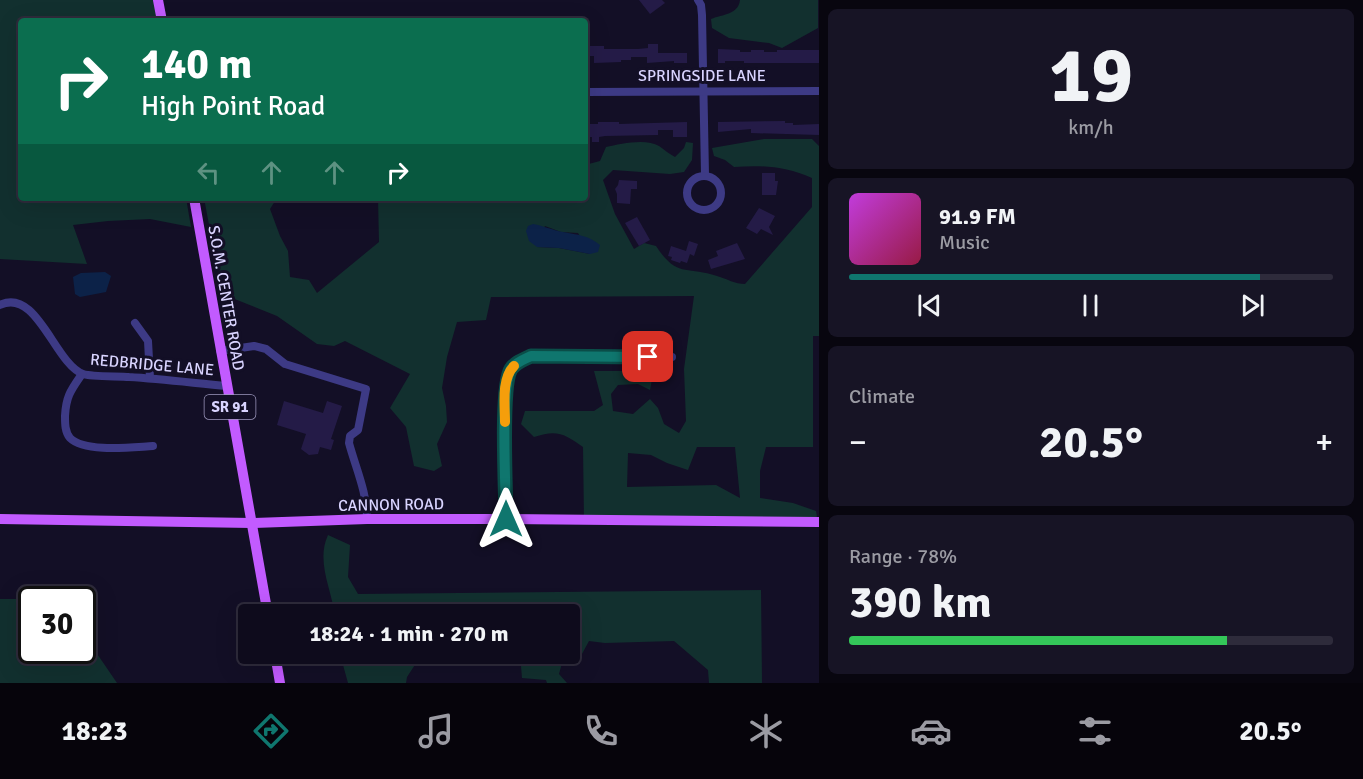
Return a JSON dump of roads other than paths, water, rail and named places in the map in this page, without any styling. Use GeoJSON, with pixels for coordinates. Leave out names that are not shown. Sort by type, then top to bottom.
{"type":"FeatureCollection","features":[{"type":"Feature","properties":{"kind":"main road"},"geometry":{"type":"LineString","coordinates":[[159,0],[162,18]]}},
{"type":"Feature","properties":{"kind":"main road","name":"S.O.M. CENTER ROAD"},"geometry":{"type":"LineString","coordinates":[[195,201],[266,604]]}},
{"type":"Feature","properties":{"kind":"main road","name":"CANNON ROAD"},"geometry":{"type":"LineString","coordinates":[[0,519],[252,523],[367,519],[819,522]]}},
{"type":"Feature","properties":{"kind":"main road"},"geometry":{"type":"LineString","coordinates":[[277,664],[280,683]]}},
{"type":"Feature","properties":{"kind":"street"},"geometry":{"type":"LineString","coordinates":[[698,0],[702,15],[705,176]]}},
{"type":"Feature","properties":{"kind":"street","name":"SPRINGSIDE LANE"},"geometry":{"type":"LineString","coordinates":[[588,92],[819,91]]}},
{"type":"Feature","properties":{"kind":"street"},"geometry":{"type":"LineString","coordinates":[[700,176],[705,176],[716,180],[721,192],[715,206],[704,210],[690,202],[687,192],[691,182],[700,176]]}},
{"type":"Feature","properties":{"kind":"street","name":"REDBRIDGE LANE"},"geometry":{"type":"LineString","coordinates":[[0,305],[12,302],[32,312],[68,362],[82,374],[227,386]]}},
{"type":"Feature","properties":{"kind":"street"},"geometry":{"type":"LineString","coordinates":[[135,323],[148,341],[150,378]]}},
{"type":"Feature","properties":{"kind":"street"},"geometry":{"type":"LineString","coordinates":[[220,351],[254,346],[266,349],[285,364],[366,389],[358,430],[350,436],[349,443],[363,486],[367,519]]}},
{"type":"Feature","properties":{"kind":"street"},"geometry":{"type":"LineString","coordinates":[[506,519],[505,392],[510,370],[519,361],[531,356],[672,357]]}},
{"type":"Feature","properties":{"kind":"street"},"geometry":{"type":"LineString","coordinates":[[82,374],[68,394],[65,428],[70,438],[80,445],[92,447],[153,446]]}},
{"type":"Feature","properties":{"kind":"water"},"geometry":{"type":"Polygon","coordinates":[[[533,224],[587,237],[600,245],[598,252],[590,254],[559,248],[537,247],[529,241],[526,231],[528,226],[533,224]]]}},
{"type":"Feature","properties":{"kind":"water"},"geometry":{"type":"Polygon","coordinates":[[[105,272],[111,276],[106,292],[80,297],[75,294],[73,277],[81,273],[105,272]]]}}]}
